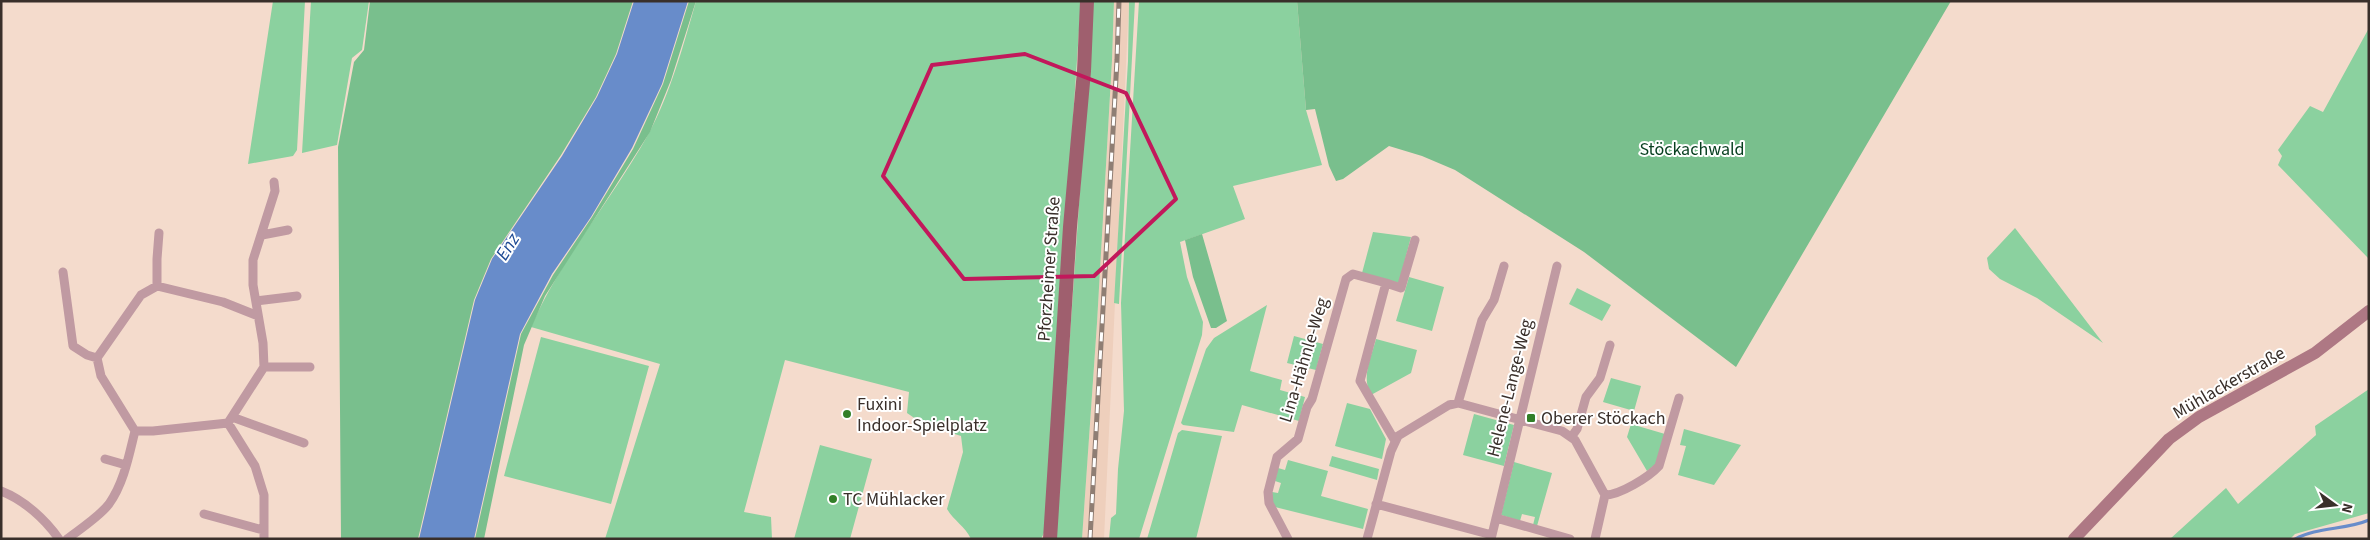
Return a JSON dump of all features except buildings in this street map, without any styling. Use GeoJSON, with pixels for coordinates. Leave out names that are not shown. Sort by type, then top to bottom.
{"type":"FeatureCollection","features":[{"type":"Feature","properties":{"kind":"main road","name":"Pforzheimer Straße"},"geometry":{"type":"LineString","coordinates":[[1050,539],[1070,227],[1084,71],[1087,1]]}},
{"type":"Feature","properties":{"kind":"main road","name":"Mühlackerstraße"},"geometry":{"type":"LineString","coordinates":[[2074,539],[2169,439],[2199,417],[2315,353],[2369,311]]}},
{"type":"Feature","properties":{"kind":"street"},"geometry":{"type":"LineString","coordinates":[[230,420],[264,367],[253,260],[275,191],[274,182]]}},
{"type":"Feature","properties":{"kind":"street"},"geometry":{"type":"LineString","coordinates":[[262,235],[288,230]]}},
{"type":"Feature","properties":{"kind":"street"},"geometry":{"type":"LineString","coordinates":[[157,286],[157,259],[160,233]]}},
{"type":"Feature","properties":{"kind":"street"},"geometry":{"type":"LineString","coordinates":[[1395,441],[1362,388],[1360,381],[1386,284],[1401,288],[1415,240]]}},
{"type":"Feature","properties":{"kind":"street"},"geometry":{"type":"LineString","coordinates":[[1458,403],[1482,320],[1494,300],[1504,266]]}},
{"type":"Feature","properties":{"kind":"street","name":"Helene-Lange-Weg"},"geometry":{"type":"LineString","coordinates":[[1376,504],[1491,537],[1557,266]]}},
{"type":"Feature","properties":{"kind":"street"},"geometry":{"type":"LineString","coordinates":[[63,272],[73,346],[87,355],[98,358]]}},
{"type":"Feature","properties":{"kind":"street","name":"Lina-Hähnle-Weg"},"geometry":{"type":"LineString","coordinates":[[1288,539],[1268,499],[1277,456],[1298,439],[1307,407],[1312,399],[1346,279],[1353,274],[1386,284]]}},
{"type":"Feature","properties":{"kind":"street"},"geometry":{"type":"LineString","coordinates":[[67,539],[108,505],[120,484],[126,465],[134,430],[100,376],[98,358],[141,294],[157,286],[223,302],[258,316]]}},
{"type":"Feature","properties":{"kind":"street"},"geometry":{"type":"LineString","coordinates":[[256,301],[298,296]]}},
{"type":"Feature","properties":{"kind":"street"},"geometry":{"type":"LineString","coordinates":[[1572,436],[1577,429],[1586,396],[1600,378],[1610,345]]}},
{"type":"Feature","properties":{"kind":"street"},"geometry":{"type":"LineString","coordinates":[[264,367],[310,367]]}},
{"type":"Feature","properties":{"kind":"street"},"geometry":{"type":"LineString","coordinates":[[1605,495],[1617,493],[1651,473],[1659,466],[1679,398]]}},
{"type":"Feature","properties":{"kind":"street"},"geometry":{"type":"LineString","coordinates":[[1367,539],[1395,441],[1402,432],[1449,405],[1458,403],[1562,431],[1572,436],[1605,495],[1595,539]]}},
{"type":"Feature","properties":{"kind":"street"},"geometry":{"type":"LineString","coordinates":[[134,430],[153,431],[230,420],[304,443]]}},
{"type":"Feature","properties":{"kind":"street"},"geometry":{"type":"LineString","coordinates":[[204,514],[264,535],[264,495],[255,466],[230,420]]}},
{"type":"Feature","properties":{"kind":"street"},"geometry":{"type":"LineString","coordinates":[[105,459],[126,465]]}},
{"type":"Feature","properties":{"kind":"street"},"geometry":{"type":"LineString","coordinates":[[1,491],[29,508],[45,521],[59,539]]}},
{"type":"Feature","properties":{"kind":"street"},"geometry":{"type":"LineString","coordinates":[[1496,518],[1570,539]]}},
{"type":"Feature","properties":{"kind":"highlighted area"},"geometry":{"type":"Polygon","coordinates":[[[1025,54],[1126,93],[1176,199],[1094,276],[964,279],[883,176],[932,65],[1025,54]]]}},
{"type":"Feature","properties":{"kind":"shaded area"},"geometry":{"type":"Polygon","coordinates":[[[1114,1],[1129,1],[1104,539],[1082,539],[1097,323],[1114,1]]]}},
{"type":"Feature","properties":{"kind":"green space"},"geometry":{"type":"Polygon","coordinates":[[[273,1],[305,1],[297,150],[293,156],[248,164],[273,1]]]}},
{"type":"Feature","properties":{"kind":"green space"},"geometry":{"type":"Polygon","coordinates":[[[311,1],[369,1],[362,50],[352,58],[337,145],[302,153],[311,1]]]}},
{"type":"Feature","properties":{"kind":"green space"},"geometry":{"type":"Polygon","coordinates":[[[370,1],[633,1],[616,54],[596,97],[561,155],[491,259],[474,300],[418,539],[341,539],[338,147],[354,62],[364,50],[370,1]]]}},
{"type":"Feature","properties":{"kind":"green space"},"geometry":{"type":"Polygon","coordinates":[[[689,1],[696,1],[671,80],[650,132],[545,296],[524,345],[484,539],[475,539],[521,334],[553,275],[592,217],[633,149],[663,84],[689,1]]]}},
{"type":"Feature","properties":{"kind":"green space"},"geometry":{"type":"Polygon","coordinates":[[[696,1],[1081,1],[1045,531],[1041,539],[971,539],[947,509],[963,452],[961,436],[923,424],[907,413],[909,392],[785,360],[744,512],[771,517],[772,539],[605,539],[660,364],[531,327],[557,277],[635,158],[657,118],[670,85],[696,1]]]}},
{"type":"Feature","properties":{"kind":"green space"},"geometry":{"type":"Polygon","coordinates":[[[1093,1],[1114,1],[1097,323],[1082,539],[1056,539],[1093,1]]]}},
{"type":"Feature","properties":{"kind":"green space"},"geometry":{"type":"Polygon","coordinates":[[[1129,1],[1135,1],[1119,304],[1114,303],[1128,61],[1129,1]]]}},
{"type":"Feature","properties":{"kind":"green space"},"geometry":{"type":"Polygon","coordinates":[[[1139,1],[1297,1],[1306,110],[1322,165],[1233,186],[1245,219],[1180,242],[1187,277],[1203,322],[1202,335],[1139,539],[1109,539],[1111,518],[1116,514],[1124,411],[1121,303],[1139,1]]]}},
{"type":"Feature","properties":{"kind":"green space","name":"Stöckachwald"},"geometry":{"type":"Polygon","coordinates":[[[1297,1],[1951,1],[1736,367],[1584,252],[1455,170],[1422,156],[1389,146],[1343,179],[1336,181],[1329,166],[1315,109],[1306,110],[1297,1]]]}},
{"type":"Feature","properties":{"kind":"green space"},"geometry":{"type":"Polygon","coordinates":[[[2369,28],[2369,259],[2278,165],[2282,156],[2278,150],[2310,106],[2323,112],[2369,28]]]}},
{"type":"Feature","properties":{"kind":"green space"},"geometry":{"type":"Polygon","coordinates":[[[2015,228],[2103,343],[2037,298],[2000,279],[1989,269],[1987,258],[2015,228]]]}},
{"type":"Feature","properties":{"kind":"green space"},"geometry":{"type":"Polygon","coordinates":[[[1373,232],[1411,237],[1399,283],[1362,273],[1373,232]]]}},
{"type":"Feature","properties":{"kind":"green space"},"geometry":{"type":"Polygon","coordinates":[[[1202,234],[1227,321],[1216,328],[1211,328],[1193,277],[1185,240],[1202,234]]]}},
{"type":"Feature","properties":{"kind":"green space"},"geometry":{"type":"Polygon","coordinates":[[[1409,277],[1444,287],[1432,331],[1396,321],[1409,277]]]}},
{"type":"Feature","properties":{"kind":"green space"},"geometry":{"type":"Polygon","coordinates":[[[1577,288],[1611,305],[1602,321],[1569,304],[1577,288]]]}},
{"type":"Feature","properties":{"kind":"green space"},"geometry":{"type":"Polygon","coordinates":[[[1267,305],[1250,371],[1282,380],[1280,390],[1305,397],[1299,421],[1242,405],[1234,432],[1183,425],[1181,423],[1206,349],[1214,338],[1267,305]]]}},
{"type":"Feature","properties":{"kind":"green space"},"geometry":{"type":"Polygon","coordinates":[[[1294,336],[1323,344],[1316,370],[1287,363],[1294,336]]]}},
{"type":"Feature","properties":{"kind":"green space"},"geometry":{"type":"Polygon","coordinates":[[[541,337],[649,366],[611,504],[504,476],[541,337]]]}},
{"type":"Feature","properties":{"kind":"green space"},"geometry":{"type":"Polygon","coordinates":[[[1376,339],[1417,350],[1411,373],[1371,395],[1368,388],[1367,374],[1376,339]]]}},
{"type":"Feature","properties":{"kind":"green space"},"geometry":{"type":"Polygon","coordinates":[[[1611,378],[1641,386],[1634,411],[1603,402],[1611,378]]]}},
{"type":"Feature","properties":{"kind":"green space"},"geometry":{"type":"Polygon","coordinates":[[[2369,389],[2369,513],[2295,534],[2290,539],[2170,539],[2226,488],[2238,504],[2316,435],[2315,426],[2369,389]]]}},
{"type":"Feature","properties":{"kind":"green space"},"geometry":{"type":"Polygon","coordinates":[[[1347,403],[1370,409],[1386,439],[1382,459],[1335,446],[1347,403]]]}},
{"type":"Feature","properties":{"kind":"green space"},"geometry":{"type":"Polygon","coordinates":[[[1474,414],[1514,425],[1504,466],[1463,455],[1474,414]]]}},
{"type":"Feature","properties":{"kind":"green space"},"geometry":{"type":"Polygon","coordinates":[[[1631,424],[1665,434],[1656,464],[1647,471],[1627,437],[1631,424]]]}},
{"type":"Feature","properties":{"kind":"green space"},"geometry":{"type":"Polygon","coordinates":[[[1684,429],[1741,445],[1714,485],[1678,475],[1686,446],[1680,445],[1684,429]]]}},
{"type":"Feature","properties":{"kind":"green space"},"geometry":{"type":"Polygon","coordinates":[[[1182,430],[1222,436],[1196,539],[1147,539],[1178,433],[1182,430]]]}},
{"type":"Feature","properties":{"kind":"green space","name":"TC Mühlacker"},"geometry":{"type":"Polygon","coordinates":[[[820,445],[872,459],[850,539],[794,539],[820,445]]]}},
{"type":"Feature","properties":{"kind":"green space"},"geometry":{"type":"Polygon","coordinates":[[[1332,456],[1379,469],[1377,480],[1329,466],[1332,456]]]}},
{"type":"Feature","properties":{"kind":"green space"},"geometry":{"type":"Polygon","coordinates":[[[1288,460],[1328,471],[1321,496],[1368,509],[1363,529],[1275,507],[1272,500],[1272,492],[1278,493],[1281,483],[1275,481],[1278,468],[1285,470],[1288,460]]]}},
{"type":"Feature","properties":{"kind":"green space"},"geometry":{"type":"Polygon","coordinates":[[[1514,462],[1552,473],[1537,526],[1533,525],[1535,517],[1522,514],[1520,521],[1501,515],[1514,462]]]}},
{"type":"Feature","properties":{"kind":"water","name":"Enz"},"geometry":{"type":"Polygon","coordinates":[[[634,1],[688,1],[662,84],[632,148],[591,217],[552,274],[520,334],[474,539],[419,539],[475,300],[492,259],[562,156],[597,97],[617,54],[634,1]]]}},
{"type":"Feature","properties":{"kind":"waterway"},"geometry":{"type":"LineString","coordinates":[[2295,539],[2313,532],[2351,526],[2369,520]]}},
{"type":"Feature","properties":{"kind":"railway"},"geometry":{"type":"LineString","coordinates":[[1090,539],[1119,1]]}},
{"type":"Feature","properties":{"kind":"place","name":"Fuxini Indoor-Spielplatz"},"geometry":{"type":"Point","coordinates":[847,414]}},
{"type":"Feature","properties":{"kind":"place","name":"Oberer Stöckach"},"geometry":{"type":"Point","coordinates":[1531,418]}},
{"type":"Feature","properties":{"kind":"place","name":"TC Mühlacker"},"geometry":{"type":"Point","coordinates":[833,499]}}]}
